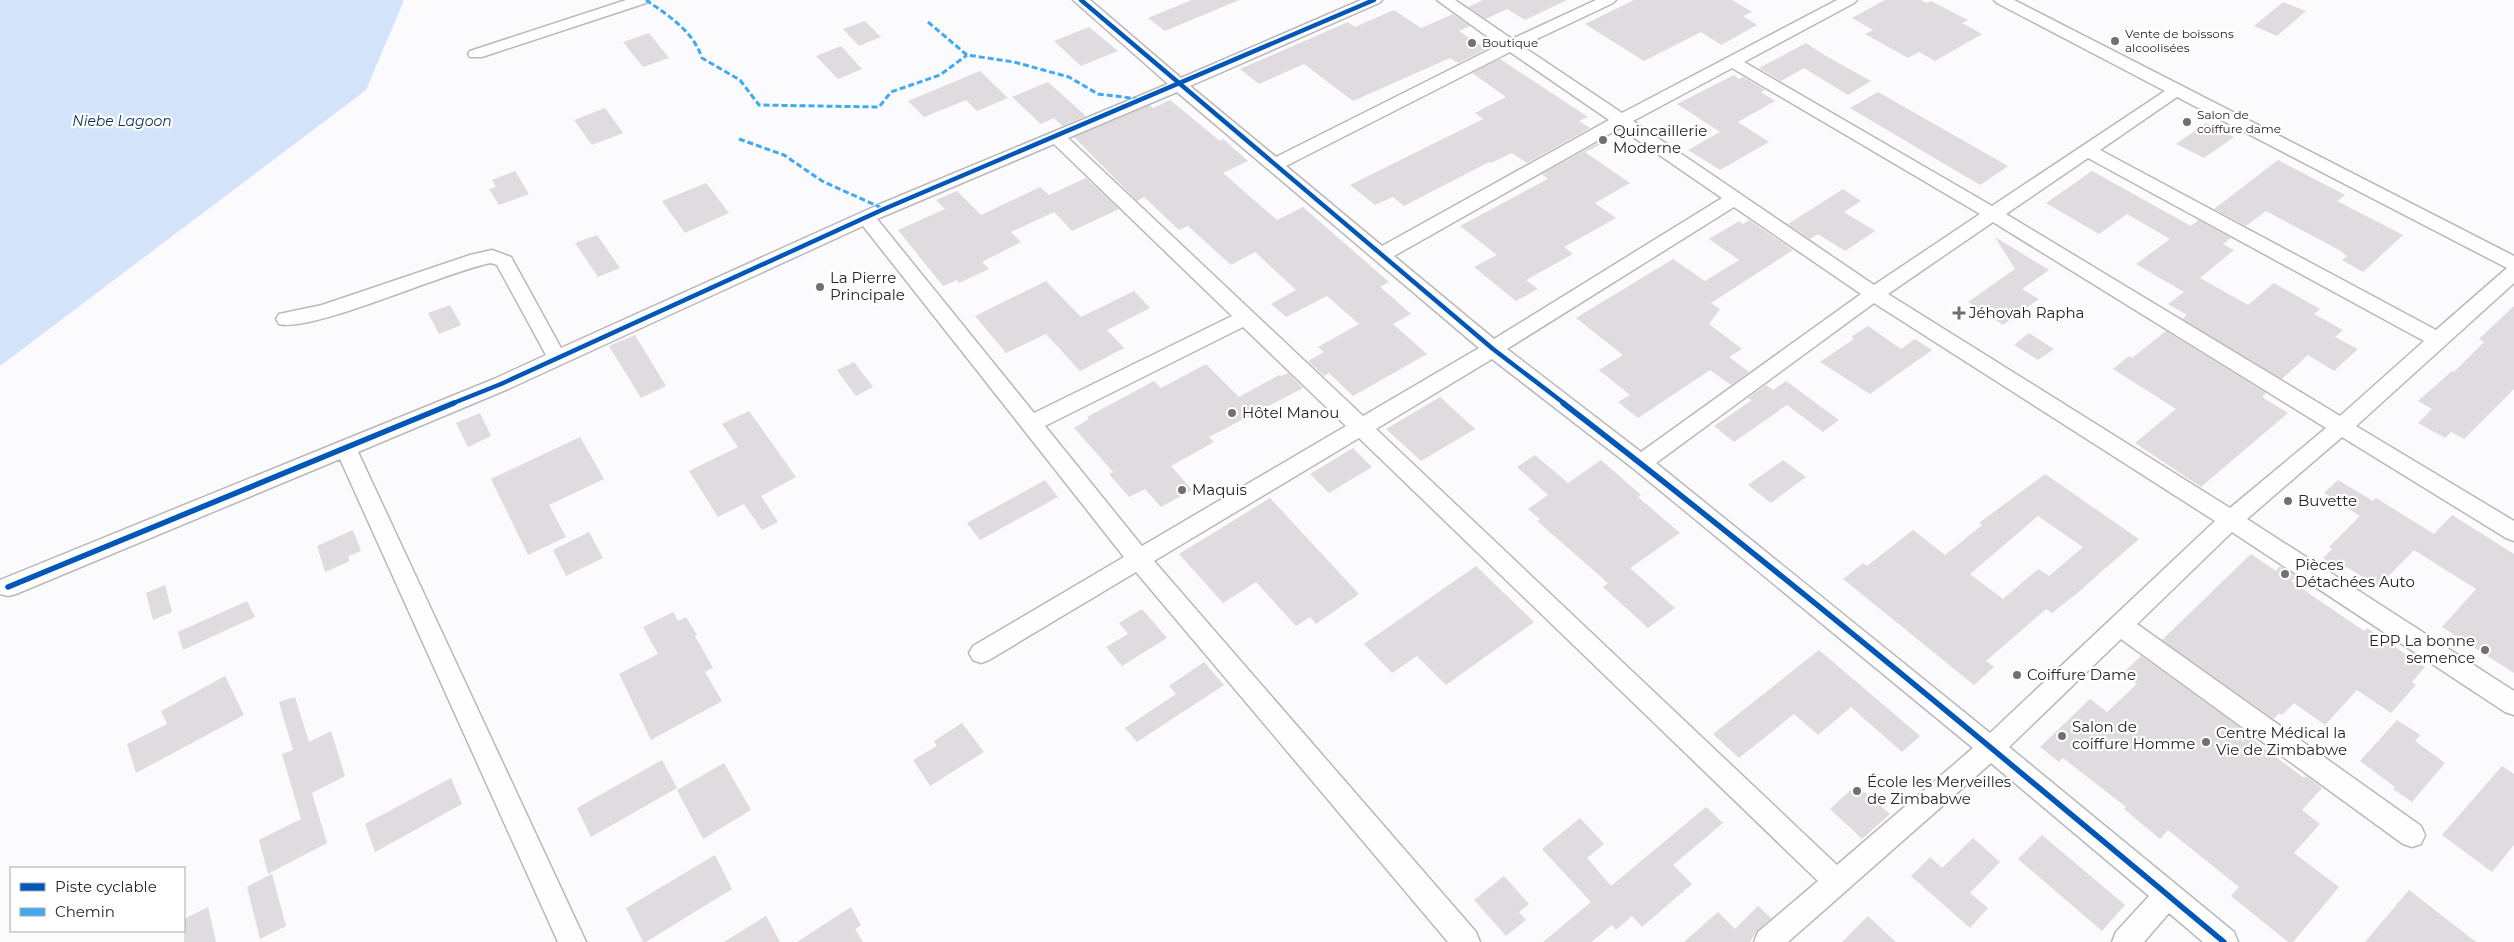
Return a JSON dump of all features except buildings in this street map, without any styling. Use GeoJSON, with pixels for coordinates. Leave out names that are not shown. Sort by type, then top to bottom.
{"type":"FeatureCollection","features":[{"type":"Feature","properties":{"kind":"street"},"geometry":{"type":"LineString","coordinates":[[476,54],[641,0]]}},
{"type":"Feature","properties":{"kind":"street"},"geometry":{"type":"LineString","coordinates":[[8,587],[346,448],[557,358],[866,218],[1056,136],[1179,86],[1374,0]]}},
{"type":"Feature","properties":{"kind":"street"},"geometry":{"type":"LineString","coordinates":[[1445,0],[1874,294],[2232,520],[2514,704]]}},
{"type":"Feature","properties":{"kind":"street"},"geometry":{"type":"LineString","coordinates":[[1274,165],[1608,0]]}},
{"type":"Feature","properties":{"kind":"street"},"geometry":{"type":"LineString","coordinates":[[1381,255],[1622,120],[1849,0]]}},
{"type":"Feature","properties":{"kind":"street"},"geometry":{"type":"LineString","coordinates":[[2002,0],[2514,264]]}},
{"type":"Feature","properties":{"kind":"street"},"geometry":{"type":"LineString","coordinates":[[1091,2],[1179,86],[1493,349],[1641,463],[1991,748],[2224,942]]}},
{"type":"Feature","properties":{"kind":"street"},"geometry":{"type":"LineString","coordinates":[[1733,62],[1994,215],[2514,531]]}},
{"type":"Feature","properties":{"kind":"street"},"geometry":{"type":"LineString","coordinates":[[1641,463],[1874,294],[2177,90]]}},
{"type":"Feature","properties":{"kind":"street"},"geometry":{"type":"LineString","coordinates":[[1056,136],[1836,880]]}},
{"type":"Feature","properties":{"kind":"street"},"geometry":{"type":"LineString","coordinates":[[2088,151],[2438,340]]}},
{"type":"Feature","properties":{"kind":"street"},"geometry":{"type":"LineString","coordinates":[[980,652],[1493,349],[1735,198]]}},
{"type":"Feature","properties":{"kind":"street"},"geometry":{"type":"LineString","coordinates":[[866,218],[1138,558],[1466,942]]}},
{"type":"Feature","properties":{"kind":"street"},"geometry":{"type":"LineString","coordinates":[[286,319],[324,311],[476,259],[492,256],[504,261],[557,358]]}},
{"type":"Feature","properties":{"kind":"street"},"geometry":{"type":"LineString","coordinates":[[1768,942],[1836,880],[1991,748],[2232,520],[2342,426],[2514,272]]}},
{"type":"Feature","properties":{"kind":"street"},"geometry":{"type":"LineString","coordinates":[[1031,424],[1246,317]]}},
{"type":"Feature","properties":{"kind":"street"},"geometry":{"type":"LineString","coordinates":[[346,448],[572,942]]}},
{"type":"Feature","properties":{"kind":"street"},"geometry":{"type":"LineString","coordinates":[[2120,625],[2412,835]]}},
{"type":"Feature","properties":{"kind":"street"},"geometry":{"type":"LineString","coordinates":[[2126,942],[2168,895]]}},
{"type":"Feature","properties":{"kind":"water","name":"Niebe Lagoon"},"geometry":{"type":"Polygon","coordinates":[[[0,0],[404,0],[366,90],[0,366],[0,0]]]}},
{"type":"Feature","properties":{"kind":"marked path"},"geometry":{"type":"LineString","coordinates":[[646,0],[672,18],[687,32],[694,40],[702,58],[740,80],[759,105],[879,107],[891,92],[940,75],[967,55]]}},
{"type":"Feature","properties":{"kind":"marked path"},"geometry":{"type":"LineString","coordinates":[[928,22],[967,55],[1014,62],[1069,77],[1098,94],[1140,99]]}},
{"type":"Feature","properties":{"kind":"marked path"},"geometry":{"type":"LineString","coordinates":[[739,139],[784,155],[822,181],[884,209]]}},
{"type":"Feature","properties":{"kind":"cycle path"},"geometry":{"type":"LineString","coordinates":[[1081,0],[1179,85],[1493,349],[1641,463],[1991,748],[2224,942]]}},
{"type":"Feature","properties":{"kind":"cycle path"},"geometry":{"type":"LineString","coordinates":[[8,587],[501,384],[884,209],[1179,85],[1374,0]]}},
{"type":"Feature","properties":{"kind":"place","name":"Vente de boissons alcoolisées"},"geometry":{"type":"Point","coordinates":[2115,41]}},
{"type":"Feature","properties":{"kind":"place","name":"Boutique"},"geometry":{"type":"Point","coordinates":[1472,43]}},
{"type":"Feature","properties":{"kind":"place","name":"Salon de coiffure dame"},"geometry":{"type":"Point","coordinates":[2187,122]}},
{"type":"Feature","properties":{"kind":"place","name":"Quincaillerie Moderne"},"geometry":{"type":"Point","coordinates":[1603,140]}},
{"type":"Feature","properties":{"kind":"place","name":"La Pierre Principale"},"geometry":{"type":"Point","coordinates":[820,287]}},
{"type":"Feature","properties":{"kind":"place","name":"Jéhovah Rapha"},"geometry":{"type":"Point","coordinates":[1959,313]}},
{"type":"Feature","properties":{"kind":"place","name":"Hôtel Manou"},"geometry":{"type":"Point","coordinates":[1232,413]}},
{"type":"Feature","properties":{"kind":"place","name":"Maquis"},"geometry":{"type":"Point","coordinates":[1182,490]}},
{"type":"Feature","properties":{"kind":"place","name":"Buvette"},"geometry":{"type":"Point","coordinates":[2288,501]}},
{"type":"Feature","properties":{"kind":"place","name":"Pièces Détachées Auto"},"geometry":{"type":"Point","coordinates":[2285,574]}},
{"type":"Feature","properties":{"kind":"place","name":"EPP La bonne semence"},"geometry":{"type":"Point","coordinates":[2485,650]}},
{"type":"Feature","properties":{"kind":"place","name":"Coiffure Dame"},"geometry":{"type":"Point","coordinates":[2017,675]}},
{"type":"Feature","properties":{"kind":"place","name":"Salon de coiffure Homme"},"geometry":{"type":"Point","coordinates":[2062,736]}},
{"type":"Feature","properties":{"kind":"place","name":"Centre Médical la Vie de Zimbabwe"},"geometry":{"type":"Point","coordinates":[2206,742]}},
{"type":"Feature","properties":{"kind":"place","name":"École les Merveilles de Zimbabwe"},"geometry":{"type":"Point","coordinates":[1857,791]}}]}
